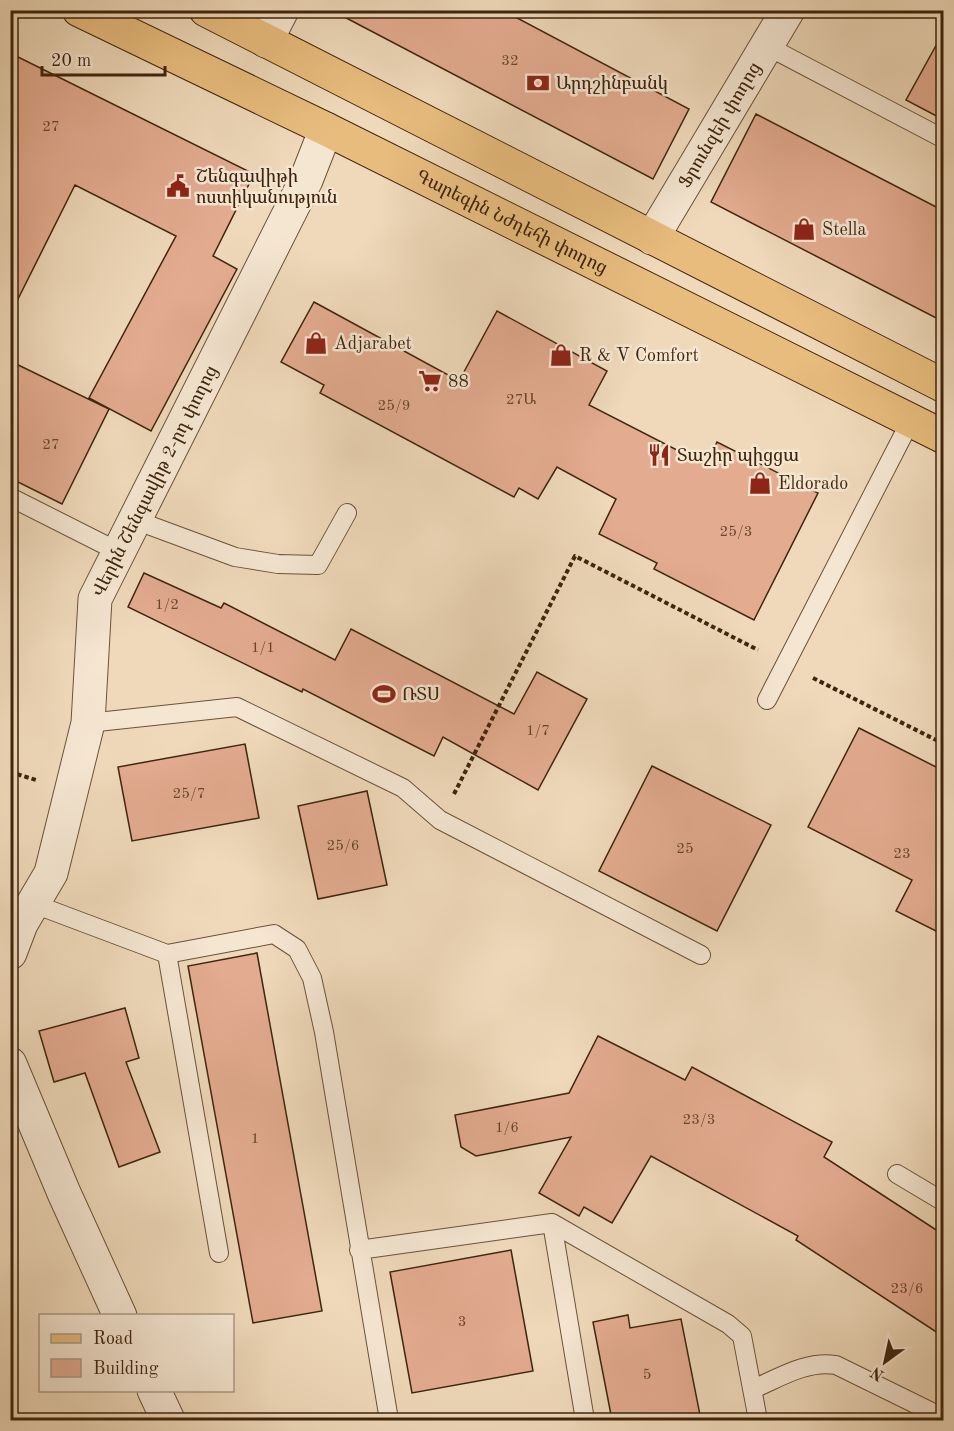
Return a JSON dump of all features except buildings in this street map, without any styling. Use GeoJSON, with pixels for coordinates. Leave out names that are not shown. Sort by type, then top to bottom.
{"type":"FeatureCollection","features":[{"type":"Feature","properties":{"kind":"main road","name":"Գարեգին Նժդեհի փողոց"},"geometry":{"type":"LineString","coordinates":[[79,10],[326,129],[944,436]]}},
{"type":"Feature","properties":{"kind":"main road"},"geometry":{"type":"LineString","coordinates":[[206,10],[944,386]]}},
{"type":"Feature","properties":{"kind":"street"},"geometry":{"type":"LineString","coordinates":[[266,41],[282,10]]}},
{"type":"Feature","properties":{"kind":"street","name":"Ֆրունզեի փողոց"},"geometry":{"type":"LineString","coordinates":[[652,238],[765,45],[788,10]]}},
{"type":"Feature","properties":{"kind":"street","name":"Վերին Շենգավիթ 2-րդ փողոց"},"geometry":{"type":"LineString","coordinates":[[10,953],[21,924],[51,873],[88,723],[95,599],[306,180],[326,129]]}},
{"type":"Feature","properties":{"kind":"street"},"geometry":{"type":"LineString","coordinates":[[10,1064],[64,1193],[119,1314]]}},
{"type":"Feature","properties":{"kind":"street"},"geometry":{"type":"LineString","coordinates":[[155,1392],[168,1420]]}},
{"type":"Feature","properties":{"kind":"lane"},"geometry":{"type":"LineString","coordinates":[[765,45],[944,139]]}},
{"type":"Feature","properties":{"kind":"lane"},"geometry":{"type":"LineString","coordinates":[[768,700],[911,420]]}},
{"type":"Feature","properties":{"kind":"lane"},"geometry":{"type":"LineString","coordinates":[[10,497],[119,552]]}},
{"type":"Feature","properties":{"kind":"lane"},"geometry":{"type":"LineString","coordinates":[[135,520],[235,557],[278,564],[318,565],[347,513]]}},
{"type":"Feature","properties":{"kind":"lane"},"geometry":{"type":"LineString","coordinates":[[88,723],[237,707],[403,788],[440,820],[701,955]]}},
{"type":"Feature","properties":{"kind":"lane"},"geometry":{"type":"LineString","coordinates":[[34,904],[167,954],[274,933],[297,949],[312,978],[324,1032],[389,1420]]}},
{"type":"Feature","properties":{"kind":"lane"},"geometry":{"type":"LineString","coordinates":[[167,954],[219,1252]]}},
{"type":"Feature","properties":{"kind":"lane"},"geometry":{"type":"LineString","coordinates":[[897,1174],[944,1202]]}},
{"type":"Feature","properties":{"kind":"lane"},"geometry":{"type":"LineString","coordinates":[[359,1250],[552,1223],[728,1324],[742,1336],[758,1420]]}},
{"type":"Feature","properties":{"kind":"lane"},"geometry":{"type":"LineString","coordinates":[[552,1223],[585,1420]]}},
{"type":"Feature","properties":{"kind":"lane"},"geometry":{"type":"LineString","coordinates":[[753,1389],[811,1365],[824,1363],[836,1365],[944,1418]]}},
{"type":"Feature","properties":{"kind":"path"},"geometry":{"type":"LineString","coordinates":[[440,820],[575,556],[944,744]]}},
{"type":"Feature","properties":{"kind":"place","name":"Արդշինբանկ"},"geometry":{"type":"Point","coordinates":[538,83]}},
{"type":"Feature","properties":{"kind":"place","name":"Շենգավիթի ոստիկանություն"},"geometry":{"type":"Point","coordinates":[178,186]}},
{"type":"Feature","properties":{"kind":"place","name":"Stella"},"geometry":{"type":"Point","coordinates":[804,229]}},
{"type":"Feature","properties":{"kind":"place","name":"Adjarabet"},"geometry":{"type":"Point","coordinates":[316,343]}},
{"type":"Feature","properties":{"kind":"place","name":"R & V Comfort"},"geometry":{"type":"Point","coordinates":[561,355]}},
{"type":"Feature","properties":{"kind":"place","name":"88"},"geometry":{"type":"Point","coordinates":[430,381]}},
{"type":"Feature","properties":{"kind":"place","name":"Տաշիր պիցցա"},"geometry":{"type":"Point","coordinates":[659,455]}},
{"type":"Feature","properties":{"kind":"place","name":"Eldorado"},"geometry":{"type":"Point","coordinates":[760,483]}},
{"type":"Feature","properties":{"kind":"place","name":"ՌՏՍ"},"geometry":{"type":"Point","coordinates":[384,694]}}]}
